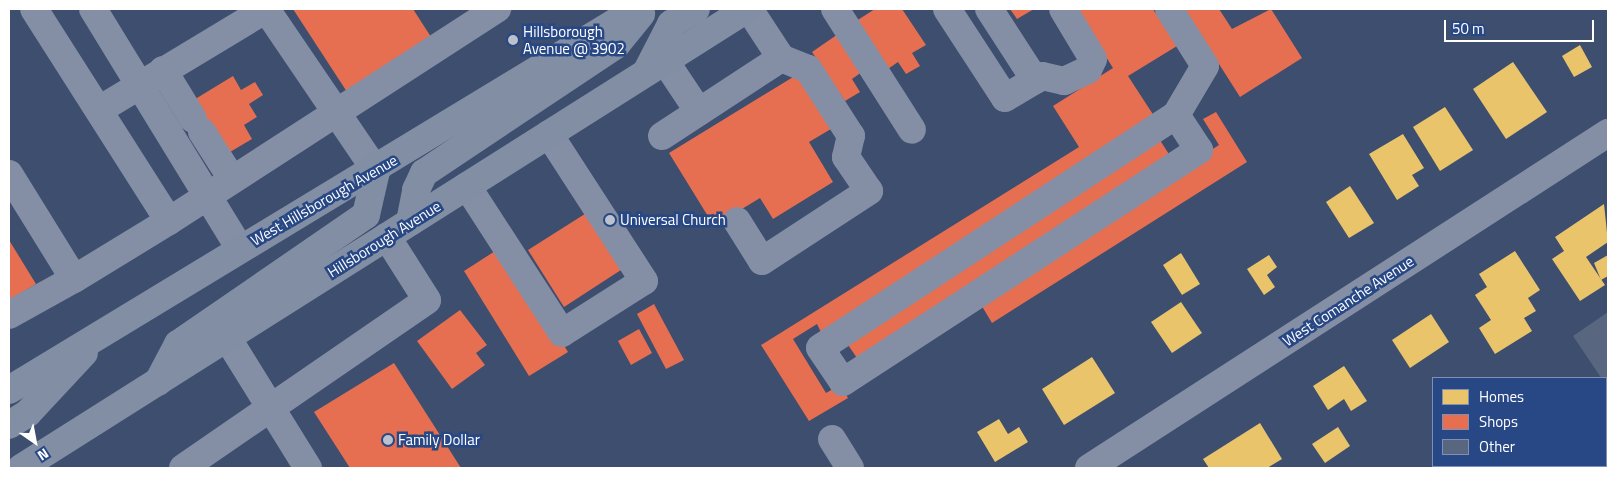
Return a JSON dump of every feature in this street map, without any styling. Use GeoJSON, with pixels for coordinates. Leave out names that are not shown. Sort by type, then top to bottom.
{"type":"FeatureCollection","features":[{"type":"Feature","properties":{"kind":"main road","name":"West Hillsborough Avenue"},"geometry":{"type":"LineString","coordinates":[[9,390],[112,323],[376,171],[637,9]]}},
{"type":"Feature","properties":{"kind":"main road"},"geometry":{"type":"LineString","coordinates":[[410,222],[416,190],[424,173],[616,45],[645,9]]}},
{"type":"Feature","properties":{"kind":"main road"},"geometry":{"type":"LineString","coordinates":[[656,66],[671,24],[696,9]]}},
{"type":"Feature","properties":{"kind":"main road","name":"Hillsborough Avenue"},"geometry":{"type":"LineString","coordinates":[[39,464],[156,385],[748,9]]}},
{"type":"Feature","properties":{"kind":"main road"},"geometry":{"type":"LineString","coordinates":[[156,385],[178,344],[366,215],[376,171]]}},
{"type":"Feature","properties":{"kind":"main road"},"geometry":{"type":"LineString","coordinates":[[9,425],[28,413],[112,323]]}},
{"type":"Feature","properties":{"kind":"street"},"geometry":{"type":"LineString","coordinates":[[34,9],[169,220]]}},
{"type":"Feature","properties":{"kind":"street"},"geometry":{"type":"LineString","coordinates":[[93,9],[240,249]]}},
{"type":"Feature","properties":{"kind":"street"},"geometry":{"type":"LineString","coordinates":[[99,110],[265,9],[376,171]]}},
{"type":"Feature","properties":{"kind":"street"},"geometry":{"type":"LineString","coordinates":[[9,315],[74,279],[169,220],[334,112],[497,9]]}},
{"type":"Feature","properties":{"kind":"street"},"geometry":{"type":"LineString","coordinates":[[737,221],[762,260],[869,191],[846,157],[850,136],[808,69],[782,58],[748,9]]}},
{"type":"Feature","properties":{"kind":"street"},"geometry":{"type":"LineString","coordinates":[[835,9],[912,130]]}},
{"type":"Feature","properties":{"kind":"street"},"geometry":{"type":"LineString","coordinates":[[947,9],[1005,98],[1042,76],[1064,81],[1077,79],[1093,59],[1063,9]]}},
{"type":"Feature","properties":{"kind":"street"},"geometry":{"type":"LineString","coordinates":[[989,9],[1035,80]]}},
{"type":"Feature","properties":{"kind":"street"},"geometry":{"type":"LineString","coordinates":[[1168,9],[1205,66],[1176,114],[820,348],[843,382],[1199,150],[1176,114]]}},
{"type":"Feature","properties":{"kind":"street"},"geometry":{"type":"LineString","coordinates":[[662,136],[782,58]]}},
{"type":"Feature","properties":{"kind":"street"},"geometry":{"type":"LineString","coordinates":[[656,66],[699,112]]}},
{"type":"Feature","properties":{"kind":"street"},"geometry":{"type":"LineString","coordinates":[[163,70],[232,178]]}},
{"type":"Feature","properties":{"kind":"street","name":"West Comanche Avenue"},"geometry":{"type":"LineString","coordinates":[[1088,468],[1608,133]]}},
{"type":"Feature","properties":{"kind":"street"},"geometry":{"type":"LineString","coordinates":[[467,186],[562,333],[644,281],[549,134]]}},
{"type":"Feature","properties":{"kind":"street"},"geometry":{"type":"LineString","coordinates":[[9,174],[74,279]]}},
{"type":"Feature","properties":{"kind":"street"},"geometry":{"type":"LineString","coordinates":[[183,468],[273,410],[427,300],[387,237]]}},
{"type":"Feature","properties":{"kind":"street"},"geometry":{"type":"LineString","coordinates":[[228,339],[308,468]]}},
{"type":"Feature","properties":{"kind":"street"},"geometry":{"type":"LineString","coordinates":[[832,439],[850,468]]}},
{"type":"Feature","properties":{"kind":"building: Homes"},"geometry":{"type":"Polygon","coordinates":[[[1580,45],[1592,67],[1574,77],[1562,56],[1580,45]]]}},
{"type":"Feature","properties":{"kind":"building: Homes"},"geometry":{"type":"Polygon","coordinates":[[[1513,62],[1547,112],[1506,139],[1473,89],[1513,62]]]}},
{"type":"Feature","properties":{"kind":"building: Homes"},"geometry":{"type":"Polygon","coordinates":[[[1445,107],[1473,150],[1440,171],[1413,127],[1445,107]]]}},
{"type":"Feature","properties":{"kind":"building: Homes"},"geometry":{"type":"Polygon","coordinates":[[[1403,134],[1424,168],[1412,175],[1419,186],[1397,200],[1369,154],[1403,134]]]}},
{"type":"Feature","properties":{"kind":"building: Homes"},"geometry":{"type":"Polygon","coordinates":[[[1350,186],[1374,223],[1349,238],[1326,202],[1350,186]]]}},
{"type":"Feature","properties":{"kind":"building: Homes"},"geometry":{"type":"Polygon","coordinates":[[[1604,204],[1608,242],[1586,257],[1605,285],[1580,301],[1552,259],[1564,251],[1555,237],[1604,204]]]}},
{"type":"Feature","properties":{"kind":"building: Homes"},"geometry":{"type":"Polygon","coordinates":[[[1515,251],[1540,290],[1528,298],[1536,311],[1524,318],[1532,331],[1495,354],[1479,328],[1491,320],[1475,295],[1487,287],[1479,274],[1515,251]]]}},
{"type":"Feature","properties":{"kind":"building: Homes"},"geometry":{"type":"Polygon","coordinates":[[[1181,253],[1200,284],[1182,295],[1163,265],[1181,253]]]}},
{"type":"Feature","properties":{"kind":"building: Homes"},"geometry":{"type":"Polygon","coordinates":[[[1269,255],[1277,267],[1267,275],[1275,287],[1264,295],[1247,269],[1269,255]]]}},
{"type":"Feature","properties":{"kind":"building: Homes"},"geometry":{"type":"Polygon","coordinates":[[[1608,255],[1608,276],[1601,280],[1594,263],[1608,255]]]}},
{"type":"Feature","properties":{"kind":"building: Homes"},"geometry":{"type":"Polygon","coordinates":[[[1181,302],[1202,333],[1172,353],[1151,322],[1181,302]]]}},
{"type":"Feature","properties":{"kind":"building: Homes"},"geometry":{"type":"Polygon","coordinates":[[[1431,314],[1449,342],[1410,368],[1392,340],[1431,314]]]}},
{"type":"Feature","properties":{"kind":"building: Homes"},"geometry":{"type":"Polygon","coordinates":[[[1092,357],[1115,393],[1064,425],[1042,389],[1092,357]]]}},
{"type":"Feature","properties":{"kind":"building: Homes"},"geometry":{"type":"Polygon","coordinates":[[[1344,366],[1367,401],[1351,411],[1344,399],[1328,410],[1313,386],[1344,366]]]}},
{"type":"Feature","properties":{"kind":"building: Homes"},"geometry":{"type":"Polygon","coordinates":[[[999,419],[1008,434],[1019,427],[1028,442],[995,462],[977,432],[999,419]]]}},
{"type":"Feature","properties":{"kind":"building: Homes"},"geometry":{"type":"Polygon","coordinates":[[[1260,423],[1282,459],[1267,468],[1209,468],[1203,459],[1260,423]]]}},
{"type":"Feature","properties":{"kind":"building: Homes"},"geometry":{"type":"Polygon","coordinates":[[[1338,427],[1350,446],[1325,463],[1312,444],[1338,427]]]}},
{"type":"Feature","properties":{"kind":"building: Shops"},"geometry":{"type":"Polygon","coordinates":[[[293,9],[413,9],[433,40],[349,95],[293,9]]]}},
{"type":"Feature","properties":{"kind":"building: Shops"},"geometry":{"type":"Polygon","coordinates":[[[875,9],[902,9],[926,45],[912,53],[920,66],[906,74],[898,62],[885,71],[853,23],[875,9]]]}},
{"type":"Feature","properties":{"kind":"building: Shops"},"geometry":{"type":"Polygon","coordinates":[[[1010,9],[1034,9],[1017,19],[1010,9]]]}},
{"type":"Feature","properties":{"kind":"building: Shops"},"geometry":{"type":"Polygon","coordinates":[[[1076,9],[1153,9],[1177,46],[1128,76],[1156,119],[822,334],[817,324],[793,339],[826,393],[840,385],[848,398],[809,421],[761,345],[1079,147],[1053,106],[1113,68],[1076,9]]]}},
{"type":"Feature","properties":{"kind":"building: Shops"},"geometry":{"type":"Polygon","coordinates":[[[1184,9],[1219,9],[1232,29],[1271,9],[1302,58],[1240,97],[1184,9]]]}},
{"type":"Feature","properties":{"kind":"building: Shops"},"geometry":{"type":"Polygon","coordinates":[[[841,32],[866,69],[852,79],[860,92],[845,101],[812,52],[841,32]]]}},
{"type":"Feature","properties":{"kind":"building: Shops"},"geometry":{"type":"Polygon","coordinates":[[[803,71],[836,126],[809,142],[833,182],[773,219],[760,198],[714,226],[669,153],[803,71]]]}},
{"type":"Feature","properties":{"kind":"building: Shops"},"geometry":{"type":"Polygon","coordinates":[[[233,76],[241,90],[255,82],[263,95],[249,104],[257,117],[244,125],[252,139],[225,155],[192,101],[233,76]]]}},
{"type":"Feature","properties":{"kind":"building: Shops"},"geometry":{"type":"Polygon","coordinates":[[[1216,112],[1247,162],[992,323],[977,298],[1219,145],[1203,119],[1216,112]]]}},
{"type":"Feature","properties":{"kind":"building: Shops"},"geometry":{"type":"Polygon","coordinates":[[[1158,137],[1172,159],[859,361],[844,339],[1158,137]]]}},
{"type":"Feature","properties":{"kind":"building: Shops"},"geometry":{"type":"Polygon","coordinates":[[[588,212],[624,268],[564,307],[528,250],[588,212]]]}},
{"type":"Feature","properties":{"kind":"building: Shops"},"geometry":{"type":"Polygon","coordinates":[[[9,240],[36,284],[9,300],[9,240]]]}},
{"type":"Feature","properties":{"kind":"building: Shops"},"geometry":{"type":"Polygon","coordinates":[[[503,246],[568,352],[529,376],[464,271],[503,246]]]}},
{"type":"Feature","properties":{"kind":"building: Shops"},"geometry":{"type":"Polygon","coordinates":[[[654,304],[684,360],[666,369],[637,314],[654,304]]]}},
{"type":"Feature","properties":{"kind":"building: Shops"},"geometry":{"type":"Polygon","coordinates":[[[460,310],[487,345],[476,353],[485,365],[452,389],[417,341],[460,310]]]}},
{"type":"Feature","properties":{"kind":"building: Shops"},"geometry":{"type":"Polygon","coordinates":[[[639,329],[652,353],[631,365],[618,341],[639,329]]]}},
{"type":"Feature","properties":{"kind":"building: Shops","name":"Family Dollar"},"geometry":{"type":"Polygon","coordinates":[[[394,363],[461,468],[350,468],[314,412],[394,363]]]}},
{"type":"Feature","properties":{"kind":"building: Other"},"geometry":{"type":"Polygon","coordinates":[[[1608,312],[1608,388],[1607,377],[1601,377],[1573,336],[1608,312]]]}},
{"type":"Feature","properties":{"kind":"place","name":"Hillsborough Avenue @ 3902"},"geometry":{"type":"Point","coordinates":[513,40]}},
{"type":"Feature","properties":{"kind":"place","name":"Universal Church"},"geometry":{"type":"Point","coordinates":[610,220]}},
{"type":"Feature","properties":{"kind":"place","name":"Family Dollar"},"geometry":{"type":"Point","coordinates":[388,440]}}]}
